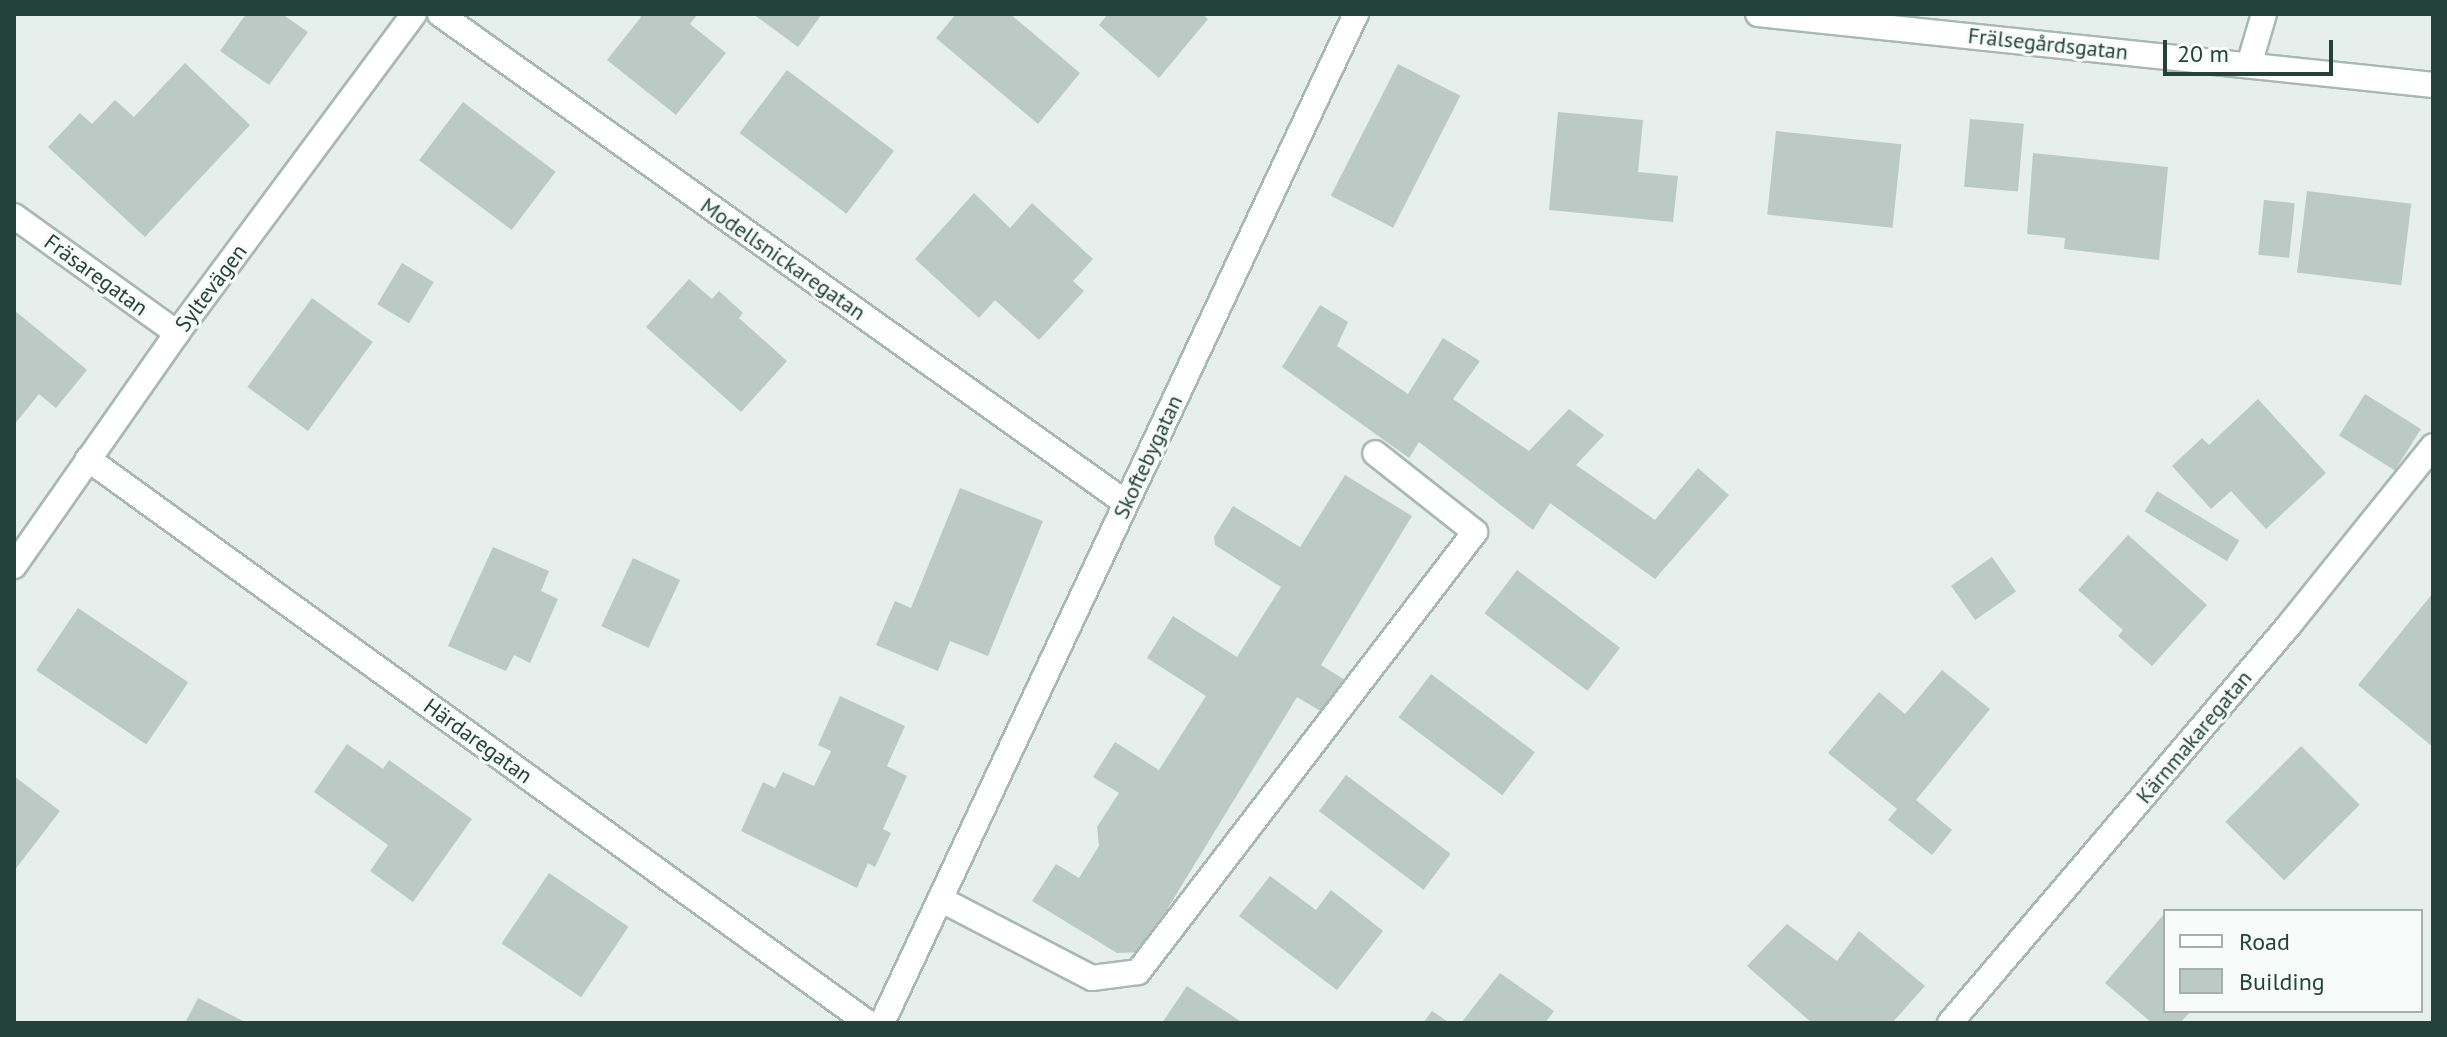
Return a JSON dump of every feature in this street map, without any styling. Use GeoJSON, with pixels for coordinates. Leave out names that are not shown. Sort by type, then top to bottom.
{"type":"FeatureCollection","features":[{"type":"Feature","properties":{"kind":"street","name":"Syltevägen"},"geometry":{"type":"LineString","coordinates":[[14,566],[177,333],[414,14]]}},
{"type":"Feature","properties":{"kind":"street","name":"Modellsnickaregatan"},"geometry":{"type":"LineString","coordinates":[[440,14],[1126,503]]}},
{"type":"Feature","properties":{"kind":"street","name":"Skoftebygatan"},"geometry":{"type":"LineString","coordinates":[[882,1023],[1356,14]]}},
{"type":"Feature","properties":{"kind":"street","name":"Frälsegårdsgatan"},"geometry":{"type":"LineString","coordinates":[[1758,14],[2433,85]]}},
{"type":"Feature","properties":{"kind":"street"},"geometry":{"type":"LineString","coordinates":[[2249,65],[2264,14]]}},
{"type":"Feature","properties":{"kind":"street","name":"Fräsaregatan"},"geometry":{"type":"LineString","coordinates":[[14,216],[177,333]]}},
{"type":"Feature","properties":{"kind":"street","name":"Kärnmakaregatan"},"geometry":{"type":"LineString","coordinates":[[1950,1023],[2310,601],[2433,446]]}},
{"type":"Feature","properties":{"kind":"street"},"geometry":{"type":"LineString","coordinates":[[940,899],[1092,978],[1138,972],[1475,532],[1375,453]]}},
{"type":"Feature","properties":{"kind":"street","name":"Härdaregatan"},"geometry":{"type":"LineString","coordinates":[[88,459],[868,1023]]}},
{"type":"Feature","properties":{"kind":"building"},"geometry":{"type":"Polygon","coordinates":[[[246,14],[282,14],[308,32],[269,85],[220,51],[246,14]]]}},
{"type":"Feature","properties":{"kind":"building"},"geometry":{"type":"Polygon","coordinates":[[[638,14],[698,14],[690,24],[726,53],[676,115],[607,60],[641,17],[638,14]]]}},
{"type":"Feature","properties":{"kind":"building"},"geometry":{"type":"Polygon","coordinates":[[[753,14],[822,14],[798,47],[753,14]]]}},
{"type":"Feature","properties":{"kind":"building"},"geometry":{"type":"Polygon","coordinates":[[[956,14],[1010,14],[1080,73],[1038,124],[936,38],[956,14]]]}},
{"type":"Feature","properties":{"kind":"building"},"geometry":{"type":"Polygon","coordinates":[[[1108,14],[1202,14],[1208,19],[1159,78],[1099,25],[1108,14]]]}},
{"type":"Feature","properties":{"kind":"building"},"geometry":{"type":"Polygon","coordinates":[[[185,63],[250,125],[145,237],[48,147],[80,113],[92,124],[115,100],[134,117],[185,63]]]}},
{"type":"Feature","properties":{"kind":"building"},"geometry":{"type":"Polygon","coordinates":[[[1398,64],[1460,96],[1393,228],[1331,196],[1398,64]]]}},
{"type":"Feature","properties":{"kind":"building"},"geometry":{"type":"Polygon","coordinates":[[[787,70],[894,151],[846,214],[739,133],[787,70]]]}},
{"type":"Feature","properties":{"kind":"building"},"geometry":{"type":"Polygon","coordinates":[[[463,102],[556,172],[512,230],[419,160],[463,102]]]}},
{"type":"Feature","properties":{"kind":"building"},"geometry":{"type":"Polygon","coordinates":[[[1558,112],[1643,120],[1638,172],[1678,176],[1673,222],[1549,210],[1558,112]]]}},
{"type":"Feature","properties":{"kind":"building"},"geometry":{"type":"Polygon","coordinates":[[[1970,119],[2024,124],[2018,191],[1964,187],[1970,119]]]}},
{"type":"Feature","properties":{"kind":"building"},"geometry":{"type":"Polygon","coordinates":[[[1776,131],[1901,144],[1893,228],[1767,215],[1776,131]]]}},
{"type":"Feature","properties":{"kind":"building"},"geometry":{"type":"Polygon","coordinates":[[[2033,153],[2168,167],[2159,260],[2064,249],[2065,238],[2027,234],[2033,153]]]}},
{"type":"Feature","properties":{"kind":"building"},"geometry":{"type":"Polygon","coordinates":[[[2307,191],[2411,204],[2401,285],[2297,272],[2307,191]]]}},
{"type":"Feature","properties":{"kind":"building"},"geometry":{"type":"Polygon","coordinates":[[[974,193],[1010,228],[1032,203],[1093,259],[1073,281],[1084,291],[1039,340],[995,300],[979,318],[915,259],[974,193]]]}},
{"type":"Feature","properties":{"kind":"building"},"geometry":{"type":"Polygon","coordinates":[[[2264,200],[2295,203],[2289,258],[2258,255],[2264,200]]]}},
{"type":"Feature","properties":{"kind":"building"},"geometry":{"type":"Polygon","coordinates":[[[402,263],[434,282],[409,323],[377,304],[402,263]]]}},
{"type":"Feature","properties":{"kind":"building"},"geometry":{"type":"Polygon","coordinates":[[[689,279],[712,299],[719,291],[743,313],[739,318],[787,361],[741,412],[646,327],[689,279]]]}},
{"type":"Feature","properties":{"kind":"building"},"geometry":{"type":"Polygon","coordinates":[[[312,298],[373,342],[308,431],[247,387],[312,298]]]}},
{"type":"Feature","properties":{"kind":"building"},"geometry":{"type":"Polygon","coordinates":[[[1320,305],[1348,322],[1337,346],[1408,394],[1443,338],[1480,361],[1453,399],[1529,451],[1569,409],[1604,435],[1576,465],[1655,520],[1698,468],[1729,495],[1655,579],[1550,503],[1533,530],[1419,442],[1409,458],[1282,367],[1320,305]]]}},
{"type":"Feature","properties":{"kind":"building"},"geometry":{"type":"Polygon","coordinates":[[[14,310],[87,370],[56,408],[39,394],[14,425],[14,310]]]}},
{"type":"Feature","properties":{"kind":"building"},"geometry":{"type":"Polygon","coordinates":[[[2365,394],[2421,429],[2395,471],[2339,436],[2365,394]]]}},
{"type":"Feature","properties":{"kind":"building"},"geometry":{"type":"Polygon","coordinates":[[[2258,399],[2326,473],[2266,529],[2231,491],[2211,509],[2172,466],[2202,438],[2209,445],[2258,399]]]}},
{"type":"Feature","properties":{"kind":"building"},"geometry":{"type":"Polygon","coordinates":[[[1345,475],[1412,516],[1321,665],[1348,682],[1327,715],[1297,697],[1141,952],[1117,953],[1032,901],[1056,864],[1079,878],[1099,846],[1097,827],[1119,793],[1093,777],[1115,742],[1159,770],[1206,696],[1147,658],[1173,616],[1237,657],[1281,587],[1215,545],[1214,537],[1233,506],[1300,547],[1345,475]]]}},
{"type":"Feature","properties":{"kind":"building"},"geometry":{"type":"Polygon","coordinates":[[[960,488],[1043,521],[988,656],[950,641],[938,671],[876,645],[895,601],[911,608],[960,488]]]}},
{"type":"Feature","properties":{"kind":"building"},"geometry":{"type":"Polygon","coordinates":[[[2157,491],[2239,540],[2227,561],[2145,512],[2157,491]]]}},
{"type":"Feature","properties":{"kind":"building"},"geometry":{"type":"Polygon","coordinates":[[[2128,535],[2207,605],[2152,666],[2118,636],[2123,630],[2078,590],[2128,535]]]}},
{"type":"Feature","properties":{"kind":"building"},"geometry":{"type":"Polygon","coordinates":[[[493,547],[549,571],[541,591],[558,599],[530,663],[514,655],[506,671],[448,646],[493,547]]]}},
{"type":"Feature","properties":{"kind":"building"},"geometry":{"type":"Polygon","coordinates":[[[1992,557],[2016,591],[1975,620],[1951,586],[1992,557]]]}},
{"type":"Feature","properties":{"kind":"building"},"geometry":{"type":"Polygon","coordinates":[[[633,558],[680,580],[648,648],[601,626],[633,558]]]}},
{"type":"Feature","properties":{"kind":"building"},"geometry":{"type":"Polygon","coordinates":[[[1517,570],[1620,648],[1588,691],[1485,613],[1517,570]]]}},
{"type":"Feature","properties":{"kind":"building"},"geometry":{"type":"Polygon","coordinates":[[[2433,593],[2433,747],[2358,685],[2433,593]]]}},
{"type":"Feature","properties":{"kind":"building"},"geometry":{"type":"Polygon","coordinates":[[[78,608],[188,682],[146,745],[36,670],[78,608]]]}},
{"type":"Feature","properties":{"kind":"building"},"geometry":{"type":"Polygon","coordinates":[[[1942,670],[1990,709],[1916,800],[1952,830],[1932,855],[1888,820],[1897,809],[1828,753],[1879,692],[1905,714],[1942,670]]]}},
{"type":"Feature","properties":{"kind":"building"},"geometry":{"type":"Polygon","coordinates":[[[1431,674],[1535,752],[1502,795],[1399,717],[1431,674]]]}},
{"type":"Feature","properties":{"kind":"building"},"geometry":{"type":"Polygon","coordinates":[[[840,696],[905,726],[887,766],[907,776],[883,829],[891,833],[875,867],[868,863],[857,888],[741,831],[763,782],[775,788],[783,772],[814,786],[831,751],[818,745],[840,696]]]}},
{"type":"Feature","properties":{"kind":"building"},"geometry":{"type":"Polygon","coordinates":[[[347,744],[383,769],[389,760],[472,819],[413,902],[370,871],[388,845],[314,792],[347,744]]]}},
{"type":"Feature","properties":{"kind":"building"},"geometry":{"type":"Polygon","coordinates":[[[2301,746],[2360,805],[2284,880],[2225,822],[2301,746]]]}},
{"type":"Feature","properties":{"kind":"building"},"geometry":{"type":"Polygon","coordinates":[[[1346,775],[1451,854],[1424,890],[1319,811],[1346,775]]]}},
{"type":"Feature","properties":{"kind":"building"},"geometry":{"type":"Polygon","coordinates":[[[14,776],[60,811],[14,871],[14,776]]]}},
{"type":"Feature","properties":{"kind":"building"},"geometry":{"type":"Polygon","coordinates":[[[549,873],[629,927],[581,997],[501,943],[549,873]]]}},
{"type":"Feature","properties":{"kind":"building"},"geometry":{"type":"Polygon","coordinates":[[[1270,876],[1316,910],[1331,890],[1383,931],[1337,990],[1239,916],[1270,876]]]}},
{"type":"Feature","properties":{"kind":"building"},"geometry":{"type":"Polygon","coordinates":[[[2163,915],[2163,1013],[2189,1013],[2180,1023],[2152,1023],[2105,983],[2163,915]]]}},
{"type":"Feature","properties":{"kind":"building"},"geometry":{"type":"Polygon","coordinates":[[[1787,924],[1837,961],[1859,931],[1925,986],[1892,1023],[1812,1023],[1747,966],[1787,924]]]}},
{"type":"Feature","properties":{"kind":"building"},"geometry":{"type":"Polygon","coordinates":[[[1500,973],[1554,1011],[1545,1023],[1461,1023],[1500,973]]]}},
{"type":"Feature","properties":{"kind":"building"},"geometry":{"type":"Polygon","coordinates":[[[1187,986],[1243,1023],[1162,1023],[1187,986]]]}},
{"type":"Feature","properties":{"kind":"building"},"geometry":{"type":"Polygon","coordinates":[[[198,998],[247,1023],[185,1023],[198,998]]]}},
{"type":"Feature","properties":{"kind":"building"},"geometry":{"type":"Polygon","coordinates":[[[1432,1011],[1450,1023],[1423,1023],[1432,1011]]]}}]}
